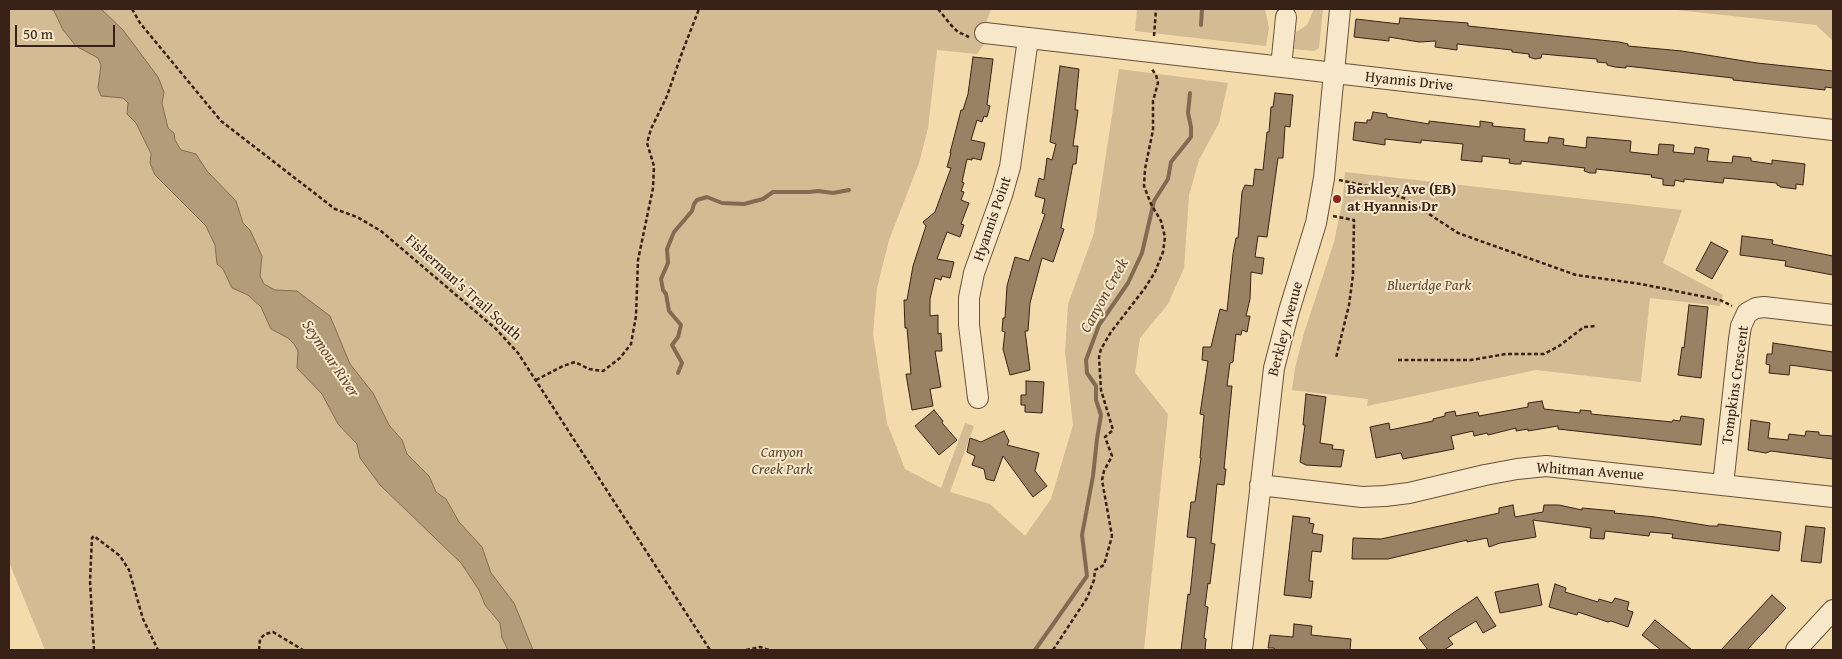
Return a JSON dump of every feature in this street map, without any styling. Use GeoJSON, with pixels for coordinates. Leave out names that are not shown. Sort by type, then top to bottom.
{"type":"FeatureCollection","features":[{"type":"Feature","properties":{"kind":"street","name":"Berkley Avenue"},"geometry":{"type":"LineString","coordinates":[[1242,650],[1274,368],[1316,223],[1324,178],[1340,9]]}},
{"type":"Feature","properties":{"kind":"street"},"geometry":{"type":"LineString","coordinates":[[1281,67],[1286,17]]}},
{"type":"Feature","properties":{"kind":"street","name":"Hyannis Drive"},"geometry":{"type":"LineString","coordinates":[[979,36],[1028,39],[1833,130]]}},
{"type":"Feature","properties":{"kind":"street","name":"Hyannis Point"},"geometry":{"type":"LineString","coordinates":[[978,398],[969,324],[969,298],[974,273],[1010,167],[1028,39]]}},
{"type":"Feature","properties":{"kind":"street","name":"Tompkins Crescent"},"geometry":{"type":"LineString","coordinates":[[1723,485],[1739,339],[1741,326],[1747,313],[1756,308],[1764,307],[1833,315]]}},
{"type":"Feature","properties":{"kind":"street","name":"Whitman Avenue"},"geometry":{"type":"LineString","coordinates":[[1260,485],[1362,497],[1385,496],[1409,493],[1501,472],[1546,466],[1833,497]]}},
{"type":"Feature","properties":{"kind":"street"},"geometry":{"type":"LineString","coordinates":[[1796,650],[1833,610]]}},
{"type":"Feature","properties":{"kind":"path","name":"Fisherman's Trail South"},"geometry":{"type":"LineString","coordinates":[[132,9],[140,23],[221,121],[335,209],[381,230],[496,329],[518,353],[710,650]]}},
{"type":"Feature","properties":{"kind":"path"},"geometry":{"type":"LineString","coordinates":[[536,380],[575,362],[590,370],[604,371],[620,358],[631,344],[636,316],[638,260],[653,188],[654,166],[647,143],[651,129],[667,96],[682,50],[699,9]]}},
{"type":"Feature","properties":{"kind":"path"},"geometry":{"type":"LineString","coordinates":[[938,9],[958,32],[979,36]]}},
{"type":"Feature","properties":{"kind":"path"},"geometry":{"type":"LineString","coordinates":[[1154,35],[1156,9]]}},
{"type":"Feature","properties":{"kind":"path"},"geometry":{"type":"LineString","coordinates":[[1053,650],[1087,598],[1094,580],[1095,570],[1104,565],[1112,536],[1102,480],[1104,471],[1112,456],[1105,436],[1114,430],[1110,425],[1101,390],[1099,357],[1111,332],[1155,272],[1163,252],[1165,236],[1161,221],[1150,204],[1144,186],[1145,169],[1153,130],[1153,101],[1158,83],[1156,75],[1152,70]]}},
{"type":"Feature","properties":{"kind":"path"},"geometry":{"type":"LineString","coordinates":[[1324,178],[1350,181],[1377,188],[1406,199],[1458,233],[1576,275],[1641,284],[1720,300],[1747,313]]}},
{"type":"Feature","properties":{"kind":"path"},"geometry":{"type":"LineString","coordinates":[[1332,216],[1354,220],[1353,275],[1349,305],[1336,358]]}},
{"type":"Feature","properties":{"kind":"path"},"geometry":{"type":"LineString","coordinates":[[1398,360],[1471,360],[1506,354],[1544,354],[1584,328],[1596,326]]}},
{"type":"Feature","properties":{"kind":"path"},"geometry":{"type":"LineString","coordinates":[[94,650],[90,581],[92,538],[94,536],[120,556],[129,570],[142,619],[158,650]]}},
{"type":"Feature","properties":{"kind":"path"},"geometry":{"type":"LineString","coordinates":[[259,650],[260,639],[265,634],[273,632],[303,650]]}},
{"type":"Feature","properties":{"kind":"path"},"geometry":{"type":"LineString","coordinates":[[746,650],[760,646],[769,650]]}},
{"type":"Feature","properties":{"kind":"green space"},"geometry":{"type":"Polygon","coordinates":[[[9,9],[51,9],[54,11],[63,30],[76,46],[98,58],[101,65],[98,88],[123,98],[128,104],[127,114],[136,123],[151,155],[150,163],[155,175],[206,226],[215,245],[217,264],[223,269],[232,288],[248,295],[261,307],[271,329],[288,338],[294,344],[298,351],[297,368],[322,394],[338,424],[357,444],[360,458],[380,485],[461,563],[479,590],[485,605],[501,623],[502,638],[508,650],[45,650],[9,562],[9,9]]]}},
{"type":"Feature","properties":{"kind":"green space","name":"Canyon Creek Park"},"geometry":{"type":"Polygon","coordinates":[[[101,9],[991,9],[986,23],[984,44],[977,54],[937,50],[928,128],[919,163],[889,240],[877,288],[873,334],[887,423],[905,469],[941,488],[965,423],[974,426],[950,492],[990,504],[1025,536],[1051,499],[1073,425],[1065,352],[1068,304],[1094,233],[1119,69],[1228,83],[1219,123],[1199,160],[1189,195],[1184,268],[1168,304],[1140,338],[1135,373],[1168,414],[1144,650],[533,650],[514,603],[491,573],[482,547],[459,522],[446,499],[436,492],[429,476],[407,454],[402,440],[389,425],[373,393],[350,364],[330,316],[297,291],[275,290],[264,284],[260,276],[262,256],[250,230],[243,223],[236,201],[207,171],[196,154],[181,150],[175,140],[174,133],[168,128],[162,103],[164,92],[101,9]]]}},
{"type":"Feature","properties":{"kind":"green space"},"geometry":{"type":"Polygon","coordinates":[[[1137,9],[1265,9],[1269,28],[1266,46],[1135,31],[1137,9]]]}},
{"type":"Feature","properties":{"kind":"green space"},"geometry":{"type":"Polygon","coordinates":[[[1314,9],[1323,9],[1319,48],[1314,51],[1294,49],[1296,32],[1307,25],[1314,9]]]}},
{"type":"Feature","properties":{"kind":"green space"},"geometry":{"type":"Polygon","coordinates":[[[1668,9],[1833,9],[1833,41],[1816,25],[1668,9]]]}},
{"type":"Feature","properties":{"kind":"green space","name":"Blueridge Park"},"geometry":{"type":"Polygon","coordinates":[[[1345,172],[1682,210],[1663,263],[1723,295],[1720,306],[1650,298],[1641,382],[1536,370],[1367,406],[1368,399],[1292,390],[1295,368],[1304,333],[1334,242],[1343,199],[1345,172]]]}},
{"type":"Feature","properties":{"kind":"water","name":"Seymour River"},"geometry":{"type":"Polygon","coordinates":[[[51,9],[101,9],[123,30],[158,77],[164,92],[162,103],[168,128],[174,133],[175,140],[181,150],[196,154],[207,171],[236,201],[243,223],[250,230],[262,256],[260,276],[264,284],[275,290],[297,291],[330,316],[350,364],[373,393],[389,425],[402,440],[407,454],[429,476],[436,492],[446,499],[459,522],[482,547],[491,573],[514,603],[533,650],[508,650],[502,638],[500,623],[485,605],[479,590],[461,563],[380,485],[360,458],[357,444],[338,424],[322,394],[297,368],[298,351],[294,344],[288,338],[271,329],[261,307],[248,295],[232,288],[223,269],[217,264],[215,245],[206,226],[155,175],[150,163],[151,154],[136,123],[127,114],[128,103],[123,98],[101,96],[98,88],[101,65],[98,58],[76,46],[63,30],[54,11],[51,9]]]}},
{"type":"Feature","properties":{"kind":"building"},"geometry":{"type":"Polygon","coordinates":[[[1400,18],[1468,23],[1468,26],[1619,42],[1628,44],[1628,46],[1682,51],[1757,63],[1833,71],[1833,88],[1825,87],[1825,90],[1626,66],[1626,68],[1615,67],[1607,65],[1607,63],[1597,62],[1597,59],[1542,54],[1541,58],[1535,59],[1529,57],[1529,54],[1512,52],[1512,50],[1457,44],[1457,50],[1435,47],[1436,41],[1419,42],[1389,37],[1389,41],[1354,37],[1356,19],[1399,24],[1400,18]]]}},
{"type":"Feature","properties":{"kind":"building"},"geometry":{"type":"Polygon","coordinates":[[[973,57],[993,59],[987,105],[990,106],[987,117],[984,116],[982,122],[977,120],[971,140],[985,143],[981,160],[967,159],[961,191],[964,192],[961,200],[969,203],[961,224],[964,225],[960,237],[947,232],[937,259],[954,262],[950,278],[942,276],[941,280],[935,278],[930,299],[930,316],[938,315],[938,334],[941,333],[942,351],[935,351],[941,387],[930,389],[933,406],[912,410],[906,374],[911,374],[907,328],[905,328],[904,300],[907,300],[913,266],[926,226],[923,222],[935,212],[951,168],[947,167],[961,110],[963,110],[968,94],[973,57]]]}},
{"type":"Feature","properties":{"kind":"building"},"geometry":{"type":"Polygon","coordinates":[[[1060,66],[1079,69],[1075,110],[1078,110],[1073,146],[1078,146],[1076,164],[1073,164],[1061,228],[1064,229],[1053,262],[1042,258],[1030,303],[1028,331],[1025,331],[1030,370],[1010,375],[1003,349],[1005,332],[1002,331],[1003,318],[1005,318],[1007,286],[1015,257],[1029,261],[1045,214],[1042,213],[1045,199],[1035,196],[1039,178],[1044,180],[1047,158],[1052,160],[1056,144],[1050,142],[1060,66]]]}},
{"type":"Feature","properties":{"kind":"building"},"geometry":{"type":"Polygon","coordinates":[[[1275,93],[1293,95],[1290,127],[1285,126],[1283,158],[1278,158],[1267,237],[1258,236],[1255,257],[1264,258],[1262,274],[1251,272],[1250,299],[1246,316],[1250,316],[1247,332],[1242,330],[1241,335],[1236,334],[1233,362],[1230,363],[1227,386],[1232,386],[1224,469],[1226,469],[1224,485],[1217,484],[1211,543],[1215,544],[1205,606],[1208,607],[1204,638],[1206,639],[1205,650],[1181,650],[1188,594],[1190,595],[1196,538],[1187,537],[1191,502],[1195,502],[1201,458],[1204,415],[1200,414],[1208,361],[1202,360],[1203,347],[1211,347],[1220,309],[1227,311],[1233,254],[1236,238],[1238,238],[1242,192],[1245,185],[1253,186],[1255,169],[1263,170],[1267,132],[1269,132],[1271,107],[1273,107],[1275,93]]]}},
{"type":"Feature","properties":{"kind":"building"},"geometry":{"type":"Polygon","coordinates":[[[1373,112],[1387,114],[1387,117],[1429,124],[1429,121],[1480,127],[1480,121],[1493,123],[1492,126],[1525,129],[1524,141],[1548,143],[1549,137],[1564,139],[1563,145],[1586,148],[1587,137],[1631,141],[1630,152],[1658,155],[1659,144],[1674,145],[1673,152],[1694,154],[1695,147],[1709,149],[1707,161],[1732,163],[1733,156],[1751,158],[1751,161],[1772,164],[1772,160],[1805,164],[1803,185],[1796,184],[1796,189],[1780,187],[1777,183],[1724,178],[1723,183],[1684,179],[1684,182],[1675,180],[1674,186],[1663,185],[1663,179],[1651,177],[1652,175],[1596,169],[1596,173],[1590,173],[1584,171],[1585,168],[1521,161],[1521,164],[1515,164],[1509,163],[1510,159],[1482,156],[1482,162],[1461,160],[1463,144],[1421,140],[1421,143],[1385,139],[1385,145],[1353,140],[1355,122],[1367,123],[1367,120],[1371,120],[1373,112]]]}},
{"type":"Feature","properties":{"kind":"building"},"geometry":{"type":"Polygon","coordinates":[[[1742,236],[1773,240],[1772,244],[1833,256],[1833,275],[1785,266],[1786,261],[1740,255],[1742,236]]]}},
{"type":"Feature","properties":{"kind":"building"},"geometry":{"type":"Polygon","coordinates":[[[1711,242],[1728,251],[1712,279],[1696,270],[1711,242]]]}},
{"type":"Feature","properties":{"kind":"building"},"geometry":{"type":"Polygon","coordinates":[[[1689,305],[1708,307],[1701,378],[1678,375],[1682,347],[1684,348],[1689,305]]]}},
{"type":"Feature","properties":{"kind":"building"},"geometry":{"type":"Polygon","coordinates":[[[1773,343],[1833,352],[1833,371],[1790,365],[1789,375],[1769,373],[1770,365],[1766,364],[1767,354],[1772,354],[1773,343]]]}},
{"type":"Feature","properties":{"kind":"building"},"geometry":{"type":"Polygon","coordinates":[[[1026,381],[1044,382],[1042,413],[1025,412],[1025,405],[1021,405],[1021,395],[1026,395],[1026,381]]]}},
{"type":"Feature","properties":{"kind":"building"},"geometry":{"type":"Polygon","coordinates":[[[1306,394],[1326,397],[1320,443],[1333,445],[1332,449],[1344,450],[1341,467],[1306,465],[1300,462],[1305,425],[1303,425],[1306,394]]]}},
{"type":"Feature","properties":{"kind":"building"},"geometry":{"type":"Polygon","coordinates":[[[1542,401],[1544,409],[1580,413],[1580,410],[1591,411],[1591,414],[1672,422],[1673,420],[1680,421],[1681,416],[1704,419],[1701,445],[1558,429],[1558,426],[1528,431],[1528,429],[1516,431],[1516,428],[1488,435],[1487,433],[1474,436],[1473,431],[1451,436],[1454,449],[1403,459],[1401,453],[1376,458],[1370,427],[1389,423],[1390,430],[1433,421],[1433,419],[1445,416],[1445,413],[1455,411],[1456,416],[1478,412],[1479,416],[1528,407],[1528,403],[1542,401]]]}},
{"type":"Feature","properties":{"kind":"building"},"geometry":{"type":"Polygon","coordinates":[[[934,410],[943,421],[942,423],[957,440],[939,455],[915,426],[934,410]]]}},
{"type":"Feature","properties":{"kind":"building"},"geometry":{"type":"Polygon","coordinates":[[[1751,420],[1770,423],[1768,438],[1788,440],[1789,434],[1805,436],[1806,431],[1819,432],[1819,435],[1833,436],[1833,459],[1748,450],[1751,420]]]}},
{"type":"Feature","properties":{"kind":"building"},"geometry":{"type":"Polygon","coordinates":[[[1004,431],[1009,441],[1007,445],[1039,453],[1035,471],[1047,486],[1033,497],[1003,456],[994,481],[986,479],[984,469],[972,465],[975,456],[967,452],[970,438],[981,442],[1004,431]]]}},
{"type":"Feature","properties":{"kind":"building"},"geometry":{"type":"Polygon","coordinates":[[[1513,505],[1515,517],[1543,512],[1544,505],[1559,505],[1582,510],[1582,508],[1615,511],[1614,513],[1655,517],[1710,526],[1718,526],[1718,524],[1781,532],[1779,551],[1672,538],[1673,534],[1650,532],[1649,536],[1605,531],[1604,539],[1590,538],[1591,528],[1533,520],[1536,537],[1500,543],[1489,547],[1487,538],[1467,542],[1467,540],[1388,559],[1352,559],[1353,538],[1381,539],[1499,513],[1499,508],[1513,505]]]}},
{"type":"Feature","properties":{"kind":"building"},"geometry":{"type":"Polygon","coordinates":[[[1293,516],[1310,518],[1309,523],[1314,524],[1312,533],[1323,535],[1321,552],[1312,551],[1309,581],[1313,581],[1311,598],[1284,595],[1293,516]]]}},
{"type":"Feature","properties":{"kind":"building"},"geometry":{"type":"Polygon","coordinates":[[[1806,526],[1825,528],[1821,563],[1801,561],[1806,526]]]}},
{"type":"Feature","properties":{"kind":"building"},"geometry":{"type":"Polygon","coordinates":[[[1538,584],[1542,605],[1500,613],[1495,592],[1538,584]]]}},
{"type":"Feature","properties":{"kind":"building"},"geometry":{"type":"Polygon","coordinates":[[[1555,584],[1566,588],[1565,592],[1598,602],[1599,599],[1612,603],[1615,598],[1629,602],[1627,610],[1633,612],[1628,627],[1578,612],[1577,615],[1549,607],[1555,584]]]}},
{"type":"Feature","properties":{"kind":"building"},"geometry":{"type":"Polygon","coordinates":[[[1772,595],[1786,608],[1747,650],[1721,650],[1772,595]]]}},
{"type":"Feature","properties":{"kind":"building"},"geometry":{"type":"Polygon","coordinates":[[[1477,597],[1496,626],[1483,633],[1476,621],[1448,638],[1453,644],[1444,650],[1428,650],[1419,638],[1477,597]]]}},
{"type":"Feature","properties":{"kind":"building"},"geometry":{"type":"Polygon","coordinates":[[[1655,620],[1692,650],[1661,650],[1642,635],[1655,620]]]}},
{"type":"Feature","properties":{"kind":"building"},"geometry":{"type":"Polygon","coordinates":[[[1294,624],[1312,626],[1311,635],[1351,639],[1350,650],[1275,650],[1274,648],[1268,648],[1270,635],[1293,637],[1294,624]]]}},
{"type":"Feature","properties":{"kind":"waterway","name":"Canyon Creek"},"geometry":{"type":"LineString","coordinates":[[1201,25],[1202,9]]}},
{"type":"Feature","properties":{"kind":"waterway","name":"Canyon Creek"},"geometry":{"type":"LineString","coordinates":[[1035,650],[1087,576],[1082,535],[1093,476],[1101,415],[1096,400],[1096,386],[1087,373],[1086,360],[1099,325],[1128,283],[1142,253],[1154,201],[1168,179],[1171,162],[1191,137],[1188,113],[1190,93]]}},
{"type":"Feature","properties":{"kind":"waterway"},"geometry":{"type":"LineString","coordinates":[[678,373],[682,363],[672,345],[678,337],[681,325],[669,311],[661,279],[668,263],[667,249],[674,232],[692,211],[697,200],[707,197],[722,203],[744,204],[763,199],[773,192],[818,191],[833,193],[849,190]]}},
{"type":"Feature","properties":{"kind":"place","name":"Berkley Ave (EB) at Hyannis Dr"},"geometry":{"type":"Point","coordinates":[1337,199]}}]}
